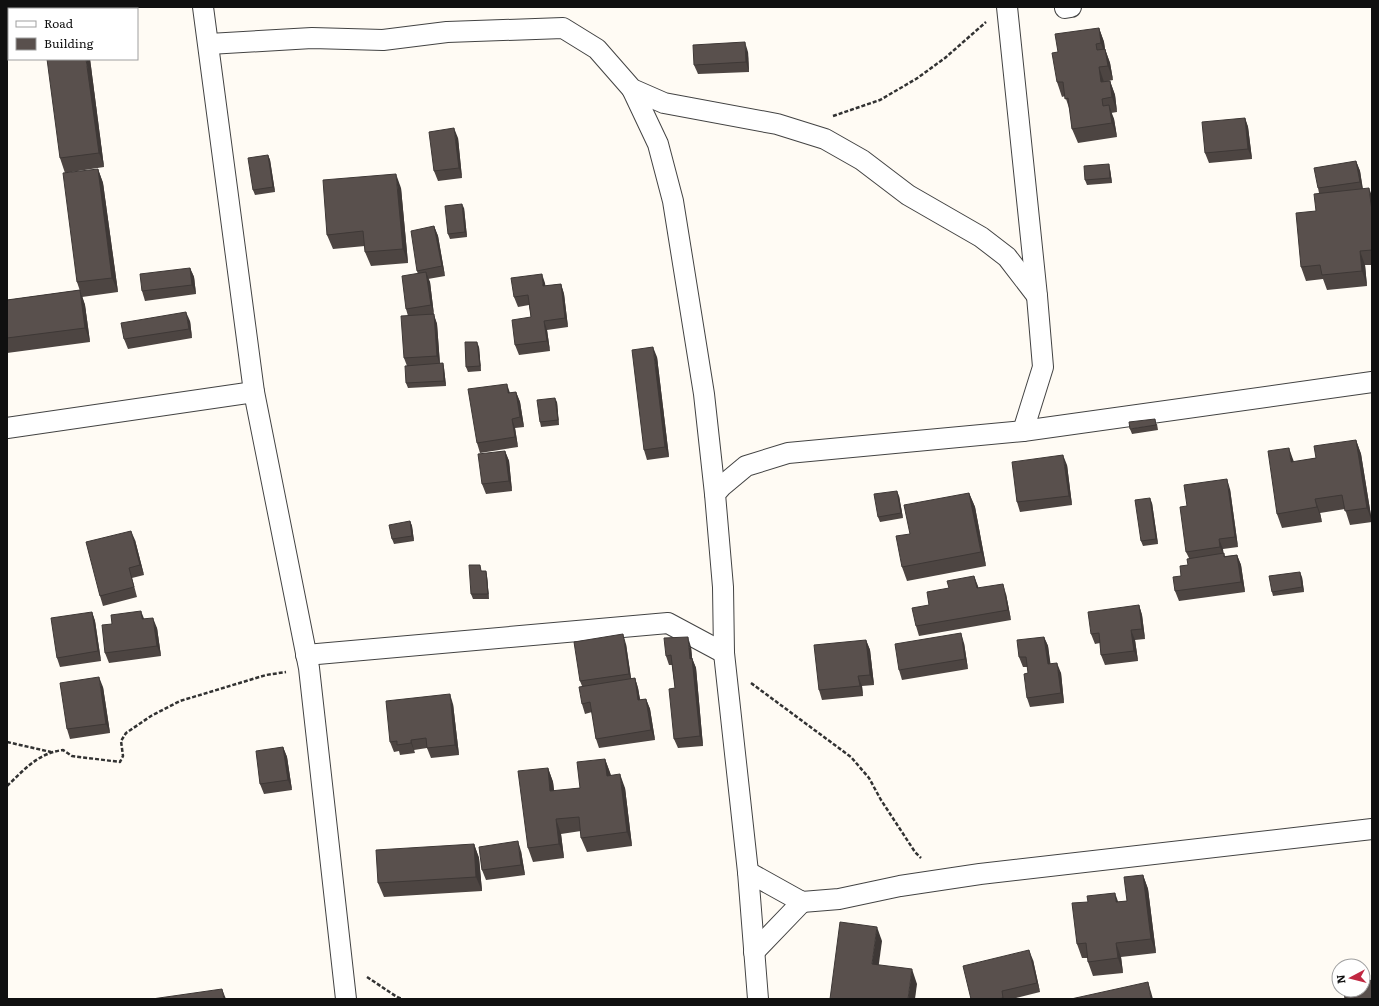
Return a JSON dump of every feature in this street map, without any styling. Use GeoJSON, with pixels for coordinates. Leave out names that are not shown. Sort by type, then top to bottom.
{"type":"FeatureCollection","features":[{"type":"Feature","properties":{"kind":"street"},"geometry":{"type":"LineString","coordinates":[[203,7],[254,392],[308,662],[346,999]]}},
{"type":"Feature","properties":{"kind":"street"},"geometry":{"type":"LineString","coordinates":[[1008,10],[1043,367],[1023,431]]}},
{"type":"Feature","properties":{"kind":"street"},"geometry":{"type":"LineString","coordinates":[[209,44],[312,38],[383,40],[447,32],[562,28],[597,49],[632,88],[658,144],[673,201],[704,394],[723,587],[724,659],[748,872],[758,999]]}},
{"type":"Feature","properties":{"kind":"street"},"geometry":{"type":"LineString","coordinates":[[632,88],[664,102],[777,124],[825,139],[862,160],[908,195],[981,237],[1007,257],[1037,296]]}},
{"type":"Feature","properties":{"kind":"street"},"geometry":{"type":"LineString","coordinates":[[715,494],[722,486],[746,466],[788,453],[1023,431],[1372,382]]}},
{"type":"Feature","properties":{"kind":"street"},"geometry":{"type":"LineString","coordinates":[[7,428],[254,392]]}},
{"type":"Feature","properties":{"kind":"street"},"geometry":{"type":"LineString","coordinates":[[308,662],[668,622],[724,659]]}},
{"type":"Feature","properties":{"kind":"street"},"geometry":{"type":"LineString","coordinates":[[748,872],[802,902],[839,899],[900,886],[980,874],[1372,829]]}},
{"type":"Feature","properties":{"kind":"street"},"geometry":{"type":"LineString","coordinates":[[754,952],[802,902]]}},
{"type":"Feature","properties":{"kind":"path"},"geometry":{"type":"LineString","coordinates":[[830,117],[880,100],[910,82],[945,58],[988,20],[1008,10]]}},
{"type":"Feature","properties":{"kind":"path"},"geometry":{"type":"LineString","coordinates":[[724,659],[852,757],[869,778],[881,800],[915,852],[944,879]]}},
{"type":"Feature","properties":{"kind":"path"},"geometry":{"type":"LineString","coordinates":[[7,786],[36,759],[51,752],[63,750],[72,756],[120,762],[123,756],[121,741],[126,734],[151,716],[180,701],[308,662]]}},
{"type":"Feature","properties":{"kind":"path"},"geometry":{"type":"LineString","coordinates":[[7,742],[51,752]]}},
{"type":"Feature","properties":{"kind":"building"},"geometry":{"type":"Polygon","coordinates":[[[79,7],[80,8],[40,8],[79,7]]]}},
{"type":"Feature","properties":{"kind":"building"},"geometry":{"type":"Polygon","coordinates":[[[1099,28],[1101,43],[1096,44],[1097,50],[1105,49],[1108,66],[1099,67],[1101,82],[1110,81],[1112,97],[1102,99],[1103,106],[1109,105],[1112,123],[1072,129],[1068,98],[1065,99],[1063,82],[1057,82],[1052,53],[1058,52],[1055,34],[1099,28]]]}},
{"type":"Feature","properties":{"kind":"building"},"geometry":{"type":"Polygon","coordinates":[[[745,42],[746,62],[694,65],[693,45],[745,42]]]}},
{"type":"Feature","properties":{"kind":"building"},"geometry":{"type":"Polygon","coordinates":[[[47,60],[86,60],[99,153],[60,158],[47,60]]]}},
{"type":"Feature","properties":{"kind":"building"},"geometry":{"type":"Polygon","coordinates":[[[1245,118],[1248,149],[1205,153],[1202,122],[1245,118]]]}},
{"type":"Feature","properties":{"kind":"building"},"geometry":{"type":"Polygon","coordinates":[[[454,128],[459,168],[434,171],[429,132],[454,128]]]}},
{"type":"Feature","properties":{"kind":"building"},"geometry":{"type":"Polygon","coordinates":[[[268,155],[273,187],[253,190],[248,158],[268,155]]]}},
{"type":"Feature","properties":{"kind":"building"},"geometry":{"type":"Polygon","coordinates":[[[1356,161],[1360,182],[1318,188],[1314,168],[1356,161]]]}},
{"type":"Feature","properties":{"kind":"building"},"geometry":{"type":"Polygon","coordinates":[[[1109,164],[1110,178],[1085,180],[1084,166],[1109,164]]]}},
{"type":"Feature","properties":{"kind":"building"},"geometry":{"type":"Polygon","coordinates":[[[98,169],[112,278],[77,282],[63,173],[98,169]]]}},
{"type":"Feature","properties":{"kind":"building"},"geometry":{"type":"Polygon","coordinates":[[[396,174],[403,249],[365,252],[363,231],[327,235],[323,180],[396,174]]]}},
{"type":"Feature","properties":{"kind":"building"},"geometry":{"type":"Polygon","coordinates":[[[1369,188],[1372,211],[1372,250],[1360,251],[1362,271],[1322,275],[1320,265],[1301,267],[1296,213],[1316,211],[1314,194],[1369,188]]]}},
{"type":"Feature","properties":{"kind":"building"},"geometry":{"type":"Polygon","coordinates":[[[462,204],[465,232],[448,234],[445,206],[462,204]]]}},
{"type":"Feature","properties":{"kind":"building"},"geometry":{"type":"Polygon","coordinates":[[[434,226],[442,266],[417,271],[411,231],[434,226]]]}},
{"type":"Feature","properties":{"kind":"building"},"geometry":{"type":"Polygon","coordinates":[[[190,268],[192,285],[142,291],[140,274],[190,268]]]}},
{"type":"Feature","properties":{"kind":"building"},"geometry":{"type":"Polygon","coordinates":[[[426,272],[431,305],[406,309],[402,276],[426,272]]]}},
{"type":"Feature","properties":{"kind":"building"},"geometry":{"type":"Polygon","coordinates":[[[542,274],[543,286],[561,284],[565,318],[544,321],[547,341],[515,345],[512,320],[531,317],[528,295],[514,297],[511,278],[542,274]]]}},
{"type":"Feature","properties":{"kind":"building"},"geometry":{"type":"Polygon","coordinates":[[[80,290],[85,328],[7,338],[7,300],[80,290]]]}},
{"type":"Feature","properties":{"kind":"building"},"geometry":{"type":"Polygon","coordinates":[[[186,312],[189,329],[124,339],[121,323],[186,312]]]}},
{"type":"Feature","properties":{"kind":"building"},"geometry":{"type":"Polygon","coordinates":[[[434,314],[437,356],[404,358],[401,316],[434,314]]]}},
{"type":"Feature","properties":{"kind":"building"},"geometry":{"type":"Polygon","coordinates":[[[465,342],[477,342],[480,366],[466,367],[465,342]]]}},
{"type":"Feature","properties":{"kind":"building"},"geometry":{"type":"Polygon","coordinates":[[[653,347],[665,447],[644,450],[632,350],[653,347]]]}},
{"type":"Feature","properties":{"kind":"building"},"geometry":{"type":"Polygon","coordinates":[[[443,363],[444,381],[406,383],[405,366],[443,363]]]}},
{"type":"Feature","properties":{"kind":"building"},"geometry":{"type":"Polygon","coordinates":[[[507,384],[508,393],[516,392],[520,417],[512,419],[515,437],[477,443],[468,389],[507,384]]]}},
{"type":"Feature","properties":{"kind":"building"},"geometry":{"type":"Polygon","coordinates":[[[555,398],[558,420],[540,422],[537,400],[555,398]]]}},
{"type":"Feature","properties":{"kind":"building"},"geometry":{"type":"Polygon","coordinates":[[[1155,419],[1156,425],[1130,429],[1129,422],[1155,419]]]}},
{"type":"Feature","properties":{"kind":"building"},"geometry":{"type":"Polygon","coordinates":[[[1356,440],[1367,508],[1345,511],[1342,495],[1315,499],[1317,507],[1277,514],[1268,451],[1289,448],[1291,462],[1316,458],[1314,446],[1356,440]]]}},
{"type":"Feature","properties":{"kind":"building"},"geometry":{"type":"Polygon","coordinates":[[[505,451],[509,481],[482,484],[478,454],[505,451]]]}},
{"type":"Feature","properties":{"kind":"building"},"geometry":{"type":"Polygon","coordinates":[[[1063,455],[1069,496],[1017,502],[1012,462],[1063,455]]]}},
{"type":"Feature","properties":{"kind":"building"},"geometry":{"type":"Polygon","coordinates":[[[1227,479],[1235,537],[1219,539],[1220,547],[1186,552],[1180,507],[1187,506],[1184,485],[1227,479]]]}},
{"type":"Feature","properties":{"kind":"building"},"geometry":{"type":"Polygon","coordinates":[[[897,491],[901,513],[878,517],[874,494],[897,491]]]}},
{"type":"Feature","properties":{"kind":"building"},"geometry":{"type":"Polygon","coordinates":[[[969,493],[981,552],[902,567],[896,536],[910,534],[904,505],[969,493]]]}},
{"type":"Feature","properties":{"kind":"building"},"geometry":{"type":"Polygon","coordinates":[[[1150,498],[1156,539],[1141,541],[1135,500],[1150,498]]]}},
{"type":"Feature","properties":{"kind":"building"},"geometry":{"type":"Polygon","coordinates":[[[410,521],[412,536],[392,539],[389,525],[410,521]]]}},
{"type":"Feature","properties":{"kind":"building"},"geometry":{"type":"Polygon","coordinates":[[[131,531],[140,565],[129,568],[134,587],[100,596],[86,542],[131,531]]]}},
{"type":"Feature","properties":{"kind":"building"},"geometry":{"type":"Polygon","coordinates":[[[1224,553],[1224,557],[1237,555],[1241,582],[1175,591],[1173,577],[1181,576],[1180,566],[1188,565],[1187,559],[1224,553]]]}},
{"type":"Feature","properties":{"kind":"building"},"geometry":{"type":"Polygon","coordinates":[[[469,565],[480,565],[481,571],[486,571],[488,594],[471,594],[469,565]]]}},
{"type":"Feature","properties":{"kind":"building"},"geometry":{"type":"Polygon","coordinates":[[[1300,572],[1302,587],[1272,592],[1269,576],[1300,572]]]}},
{"type":"Feature","properties":{"kind":"building"},"geometry":{"type":"Polygon","coordinates":[[[974,576],[977,588],[1003,584],[1008,610],[916,626],[912,608],[929,605],[927,592],[949,588],[947,581],[974,576]]]}},
{"type":"Feature","properties":{"kind":"building"},"geometry":{"type":"Polygon","coordinates":[[[1139,605],[1142,629],[1131,630],[1134,651],[1101,655],[1099,633],[1091,634],[1088,612],[1139,605]]]}},
{"type":"Feature","properties":{"kind":"building"},"geometry":{"type":"Polygon","coordinates":[[[141,611],[142,619],[153,618],[157,646],[105,653],[102,625],[112,624],[111,615],[141,611]]]}},
{"type":"Feature","properties":{"kind":"building"},"geometry":{"type":"Polygon","coordinates":[[[92,612],[98,651],[57,658],[51,618],[92,612]]]}},
{"type":"Feature","properties":{"kind":"building"},"geometry":{"type":"Polygon","coordinates":[[[961,633],[965,659],[899,670],[895,644],[961,633]]]}},
{"type":"Feature","properties":{"kind":"building"},"geometry":{"type":"Polygon","coordinates":[[[623,634],[629,674],[580,681],[574,642],[623,634]]]}},
{"type":"Feature","properties":{"kind":"building"},"geometry":{"type":"Polygon","coordinates":[[[688,637],[690,659],[692,658],[700,736],[674,739],[669,689],[675,688],[671,655],[666,656],[664,638],[688,637]]]}},
{"type":"Feature","properties":{"kind":"building"},"geometry":{"type":"Polygon","coordinates":[[[1044,637],[1048,664],[1057,663],[1061,693],[1027,698],[1024,674],[1028,673],[1026,657],[1019,657],[1017,640],[1044,637]]]}},
{"type":"Feature","properties":{"kind":"building"},"geometry":{"type":"Polygon","coordinates":[[[866,640],[870,675],[858,676],[860,686],[819,690],[814,645],[866,640]]]}},
{"type":"Feature","properties":{"kind":"building"},"geometry":{"type":"Polygon","coordinates":[[[99,677],[106,724],[67,729],[60,683],[99,677]]]}},
{"type":"Feature","properties":{"kind":"building"},"geometry":{"type":"Polygon","coordinates":[[[635,678],[638,700],[646,699],[651,730],[596,739],[590,702],[582,704],[579,687],[635,678]]]}},
{"type":"Feature","properties":{"kind":"building"},"geometry":{"type":"Polygon","coordinates":[[[450,694],[455,745],[427,748],[426,738],[411,740],[411,743],[397,745],[397,741],[390,742],[386,701],[450,694]]]}},
{"type":"Feature","properties":{"kind":"building"},"geometry":{"type":"Polygon","coordinates":[[[283,747],[288,780],[260,784],[256,751],[283,747]]]}},
{"type":"Feature","properties":{"kind":"building"},"geometry":{"type":"Polygon","coordinates":[[[605,759],[607,776],[620,774],[627,832],[581,838],[579,817],[556,819],[559,844],[528,848],[518,771],[548,768],[550,791],[580,788],[577,762],[605,759]]]}},
{"type":"Feature","properties":{"kind":"building"},"geometry":{"type":"Polygon","coordinates":[[[518,841],[521,865],[482,870],[479,847],[518,841]]]}},
{"type":"Feature","properties":{"kind":"building"},"geometry":{"type":"Polygon","coordinates":[[[474,844],[476,877],[378,883],[376,850],[474,844]]]}},
{"type":"Feature","properties":{"kind":"building"},"geometry":{"type":"Polygon","coordinates":[[[1143,875],[1151,939],[1116,943],[1118,958],[1088,962],[1086,943],[1077,944],[1072,903],[1088,902],[1087,896],[1115,893],[1116,902],[1127,901],[1124,877],[1143,875]]]}},
{"type":"Feature","properties":{"kind":"building"},"geometry":{"type":"Polygon","coordinates":[[[840,922],[877,927],[872,964],[912,969],[908,999],[830,999],[840,922]]]}},
{"type":"Feature","properties":{"kind":"building"},"geometry":{"type":"Polygon","coordinates":[[[1029,950],[1037,983],[1002,991],[1003,998],[971,999],[963,966],[1029,950]]]}},
{"type":"Feature","properties":{"kind":"building"},"geometry":{"type":"Polygon","coordinates":[[[1371,980],[1372,999],[1345,999],[1371,998],[1371,980]]]}},
{"type":"Feature","properties":{"kind":"building"},"geometry":{"type":"Polygon","coordinates":[[[1148,982],[1151,999],[1071,999],[1148,982]]]}},
{"type":"Feature","properties":{"kind":"building"},"geometry":{"type":"Polygon","coordinates":[[[222,989],[224,999],[152,999],[222,989]]]}}]}
